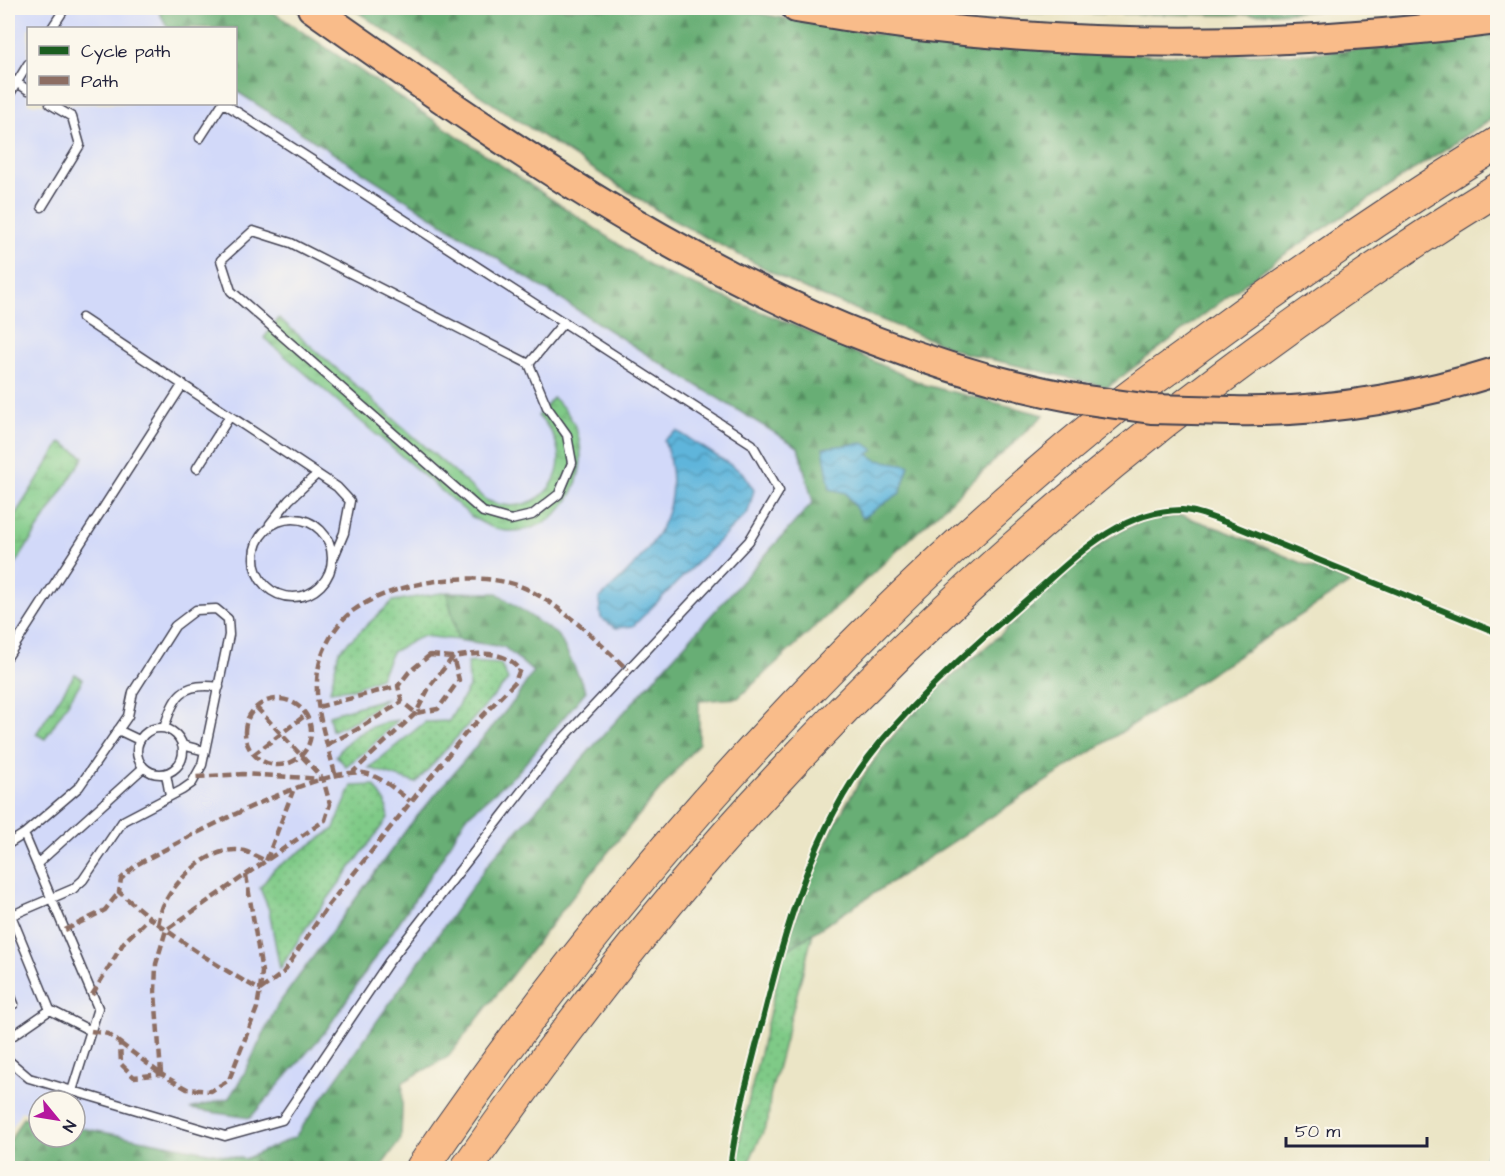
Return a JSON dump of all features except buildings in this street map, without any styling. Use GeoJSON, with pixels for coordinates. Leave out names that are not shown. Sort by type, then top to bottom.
{"type":"FeatureCollection","features":[{"type":"Feature","properties":{"kind":"highway"},"geometry":{"type":"LineString","coordinates":[[312,8],[474,122],[573,187],[720,270],[807,312],[939,365],[1032,390],[1151,409],[1289,412],[1370,403],[1442,388],[1497,371]]}},
{"type":"Feature","properties":{"kind":"highway"},"geometry":{"type":"LineString","coordinates":[[796,8],[942,30],[1131,41],[1210,42],[1367,35],[1497,20]]}},
{"type":"Feature","properties":{"kind":"highway"},"geometry":{"type":"LineString","coordinates":[[423,1168],[510,1045],[664,849],[754,747],[858,642],[983,524],[1115,408],[1275,289],[1390,210],[1497,143]]}},
{"type":"Feature","properties":{"kind":"highway"},"geometry":{"type":"LineString","coordinates":[[467,1168],[621,962],[700,864],[781,774],[885,668],[1008,551],[1142,438],[1299,318],[1412,242],[1497,189]]}},
{"type":"Feature","properties":{"kind":"lane"},"geometry":{"type":"LineString","coordinates":[[53,27],[65,8]]}},
{"type":"Feature","properties":{"kind":"lane"},"geometry":{"type":"LineString","coordinates":[[8,97],[27,66]]}},
{"type":"Feature","properties":{"kind":"lane"},"geometry":{"type":"LineString","coordinates":[[8,77],[27,89]]}},
{"type":"Feature","properties":{"kind":"lane"},"geometry":{"type":"LineString","coordinates":[[42,207],[80,145],[72,117],[52,105]]}},
{"type":"Feature","properties":{"kind":"lane"},"geometry":{"type":"LineString","coordinates":[[200,138],[222,105]]}},
{"type":"Feature","properties":{"kind":"lane"},"geometry":{"type":"LineString","coordinates":[[87,1095],[225,1136],[282,1120],[388,963],[559,743],[749,541],[779,490],[752,444],[225,105]]}},
{"type":"Feature","properties":{"kind":"lane"},"geometry":{"type":"LineString","coordinates":[[253,231],[291,243],[529,364],[547,407],[567,435],[572,463],[559,494],[532,515],[511,520],[483,512],[231,291],[221,260],[253,231]]}},
{"type":"Feature","properties":{"kind":"lane"},"geometry":{"type":"LineString","coordinates":[[82,318],[337,487],[350,501],[344,533],[324,583],[314,591],[295,597],[276,594],[262,581],[254,564],[258,539],[289,500],[317,474]]}},
{"type":"Feature","properties":{"kind":"lane"},"geometry":{"type":"LineString","coordinates":[[529,364],[564,322]]}},
{"type":"Feature","properties":{"kind":"lane"},"geometry":{"type":"LineString","coordinates":[[8,656],[183,384]]}},
{"type":"Feature","properties":{"kind":"lane"},"geometry":{"type":"LineString","coordinates":[[197,468],[231,416]]}},
{"type":"Feature","properties":{"kind":"lane"},"geometry":{"type":"LineString","coordinates":[[266,528],[277,521],[290,518],[303,519],[316,525],[325,534],[331,546],[333,559]]}},
{"type":"Feature","properties":{"kind":"lane"},"geometry":{"type":"LineString","coordinates":[[8,844],[24,834],[79,787],[128,716],[133,692],[175,626],[196,610],[216,609],[228,619],[229,635],[205,752],[202,765],[192,783],[123,821],[83,880],[73,889],[9,912],[50,1010],[91,1031]]}},
{"type":"Feature","properties":{"kind":"lane"},"geometry":{"type":"LineString","coordinates":[[164,728],[172,705],[183,690],[197,684],[219,687]]}},
{"type":"Feature","properties":{"kind":"lane"},"geometry":{"type":"LineString","coordinates":[[164,728],[176,734],[182,745],[183,753],[178,766],[166,774],[153,774],[143,768],[136,754],[139,740],[150,730],[164,728]]}},
{"type":"Feature","properties":{"kind":"lane"},"geometry":{"type":"LineString","coordinates":[[118,730],[139,740]]}},
{"type":"Feature","properties":{"kind":"lane"},"geometry":{"type":"LineString","coordinates":[[182,745],[205,752]]}},
{"type":"Feature","properties":{"kind":"lane"},"geometry":{"type":"LineString","coordinates":[[37,864],[143,768]]}},
{"type":"Feature","properties":{"kind":"lane"},"geometry":{"type":"LineString","coordinates":[[166,774],[170,796]]}},
{"type":"Feature","properties":{"kind":"lane"},"geometry":{"type":"LineString","coordinates":[[24,834],[98,1008],[72,1089]]}},
{"type":"Feature","properties":{"kind":"lane"},"geometry":{"type":"LineString","coordinates":[[8,989],[14,1004]]}},
{"type":"Feature","properties":{"kind":"lane"},"geometry":{"type":"LineString","coordinates":[[8,1039],[50,1010]]}},
{"type":"Feature","properties":{"kind":"lane"},"geometry":{"type":"LineString","coordinates":[[8,1060],[29,1078],[68,1089]]}},
{"type":"Feature","properties":{"kind":"shaded area"},"geometry":{"type":"Polygon","coordinates":[[[8,8],[221,8],[773,373],[824,503],[292,1168],[87,1131],[87,1089],[27,1089],[27,1113],[21,1111],[8,1136],[8,8]]]}},
{"type":"Feature","properties":{"kind":"green space"},"geometry":{"type":"Polygon","coordinates":[[[157,8],[267,8],[657,270],[801,328],[925,385],[1044,415],[738,698],[699,701],[699,743],[599,863],[448,1057],[403,1082],[401,1139],[380,1168],[8,1168],[8,1145],[23,1117],[27,1118],[27,1149],[87,1149],[87,1129],[245,1159],[295,1137],[491,860],[813,502],[798,447],[657,361],[237,92],[237,27],[167,27],[157,8]]]}},
{"type":"Feature","properties":{"kind":"green space"},"geometry":{"type":"Polygon","coordinates":[[[352,8],[728,8],[866,33],[1153,55],[1293,54],[1395,47],[1497,32],[1497,115],[1279,258],[1108,387],[964,353],[802,288],[669,218],[479,95],[352,8]]]}},
{"type":"Feature","properties":{"kind":"green space"},"geometry":{"type":"Polygon","coordinates":[[[950,8],[1376,8],[1230,15],[971,12],[950,8]]]}},
{"type":"Feature","properties":{"kind":"green space"},"geometry":{"type":"Polygon","coordinates":[[[279,318],[486,500],[507,505],[525,504],[541,496],[552,484],[558,469],[558,452],[552,434],[538,416],[553,398],[569,416],[578,437],[581,459],[577,481],[567,501],[553,517],[533,527],[510,531],[490,527],[472,517],[264,338],[279,318]]]}},
{"type":"Feature","properties":{"kind":"green space"},"geometry":{"type":"Polygon","coordinates":[[[61,442],[84,457],[8,576],[8,526],[61,442]]]}},
{"type":"Feature","properties":{"kind":"green space"},"geometry":{"type":"Polygon","coordinates":[[[1183,516],[1223,530],[1350,583],[784,952],[802,901],[833,828],[860,781],[905,722],[1070,568],[1103,542],[1143,521],[1183,516]]]}},
{"type":"Feature","properties":{"kind":"green space"},"geometry":{"type":"Polygon","coordinates":[[[447,592],[458,640],[422,636],[392,652],[380,678],[352,689],[330,691],[339,651],[393,601],[447,592]]]}},
{"type":"Feature","properties":{"kind":"green space"},"geometry":{"type":"Polygon","coordinates":[[[447,592],[497,593],[559,636],[586,691],[517,773],[466,817],[439,863],[325,1032],[250,1118],[190,1109],[229,1098],[243,1076],[277,1006],[409,826],[514,701],[533,672],[504,647],[458,640],[447,592]]]}},
{"type":"Feature","properties":{"kind":"green space"},"geometry":{"type":"Polygon","coordinates":[[[468,662],[501,664],[508,680],[416,783],[369,768],[425,722],[449,721],[469,687],[468,662]]]}},
{"type":"Feature","properties":{"kind":"green space"},"geometry":{"type":"Polygon","coordinates":[[[75,674],[83,679],[45,739],[36,734],[75,674]]]}},
{"type":"Feature","properties":{"kind":"green space"},"geometry":{"type":"Polygon","coordinates":[[[387,698],[358,719],[332,731],[329,715],[387,698]]]}},
{"type":"Feature","properties":{"kind":"green space"},"geometry":{"type":"Polygon","coordinates":[[[398,720],[366,751],[346,766],[336,756],[348,742],[363,731],[398,720]]]}},
{"type":"Feature","properties":{"kind":"green space"},"geometry":{"type":"Polygon","coordinates":[[[374,785],[386,803],[388,818],[306,928],[280,969],[269,910],[260,888],[274,869],[333,830],[352,786],[374,785]]]}},
{"type":"Feature","properties":{"kind":"green space"},"geometry":{"type":"Polygon","coordinates":[[[813,933],[770,1096],[768,1121],[746,1168],[736,1168],[742,1128],[784,952],[813,933]]]}},
{"type":"Feature","properties":{"kind":"water"},"geometry":{"type":"Polygon","coordinates":[[[677,431],[742,472],[754,490],[748,512],[633,626],[616,628],[601,618],[599,599],[634,565],[649,548],[660,530],[668,510],[672,489],[671,466],[664,440],[677,431]]]}},
{"type":"Feature","properties":{"kind":"water"},"geometry":{"type":"Polygon","coordinates":[[[864,443],[874,450],[868,454],[877,460],[909,465],[900,493],[862,518],[846,493],[830,489],[823,448],[864,443]]]}},
{"type":"Feature","properties":{"kind":"waterway"},"geometry":{"type":"LineString","coordinates":[[1481,1168],[1498,1139]]}},
{"type":"Feature","properties":{"kind":"marked path"},"geometry":{"type":"LineString","coordinates":[[335,774],[318,702],[317,687],[321,658],[334,632],[348,615],[371,600],[392,591],[415,585],[464,579],[488,579],[510,583],[529,590],[556,607],[628,670]]}},
{"type":"Feature","properties":{"kind":"marked path"},"geometry":{"type":"LineString","coordinates":[[430,655],[453,657],[459,680],[438,709],[416,713],[402,702],[398,686],[409,672],[430,655]]}},
{"type":"Feature","properties":{"kind":"marked path"},"geometry":{"type":"LineString","coordinates":[[91,1031],[108,1034],[120,1043],[121,1064],[134,1077],[161,1074],[187,1089],[211,1091],[229,1080],[257,1008],[260,990],[283,973],[327,907],[465,734],[515,682],[520,669],[497,655],[453,657],[430,686],[416,713],[353,772]]}},
{"type":"Feature","properties":{"kind":"marked path"},"geometry":{"type":"LineString","coordinates":[[318,707],[398,686]]}},
{"type":"Feature","properties":{"kind":"marked path"},"geometry":{"type":"LineString","coordinates":[[271,699],[285,699],[297,704],[306,713],[311,732],[309,745],[302,756],[285,765],[271,765],[259,760],[250,751],[245,739],[245,725],[250,713],[259,704],[271,699]]}},
{"type":"Feature","properties":{"kind":"marked path"},"geometry":{"type":"LineString","coordinates":[[328,744],[402,702]]}},
{"type":"Feature","properties":{"kind":"marked path"},"geometry":{"type":"LineString","coordinates":[[256,707],[323,779]]}},
{"type":"Feature","properties":{"kind":"marked path"},"geometry":{"type":"LineString","coordinates":[[253,755],[307,714]]}},
{"type":"Feature","properties":{"kind":"marked path"},"geometry":{"type":"LineString","coordinates":[[246,875],[262,972],[260,990],[187,945],[119,892],[121,879],[136,865],[252,806],[320,780],[348,773],[368,774],[385,782],[410,801]]}},
{"type":"Feature","properties":{"kind":"marked path"},"geometry":{"type":"LineString","coordinates":[[161,1074],[155,992],[156,964],[166,930],[325,820],[330,804],[323,779],[243,774],[196,777]]}},
{"type":"Feature","properties":{"kind":"marked path"},"geometry":{"type":"LineString","coordinates":[[158,925],[162,907],[178,882],[209,857],[232,850],[244,851],[266,861],[293,791]]}},
{"type":"Feature","properties":{"kind":"marked path"},"geometry":{"type":"LineString","coordinates":[[65,930],[105,910],[119,892]]}},
{"type":"Feature","properties":{"kind":"marked path"},"geometry":{"type":"LineString","coordinates":[[92,995],[124,942],[149,918]]}},
{"type":"Feature","properties":{"kind":"marked path"},"geometry":{"type":"LineString","coordinates":[[120,1043],[161,1074]]}},
{"type":"Feature","properties":{"kind":"cycle path"},"geometry":{"type":"LineString","coordinates":[[730,1168],[743,1099],[780,955],[804,880],[818,844],[836,809],[856,775],[879,744],[952,666],[1082,551],[1100,538],[1138,518],[1160,512],[1192,511],[1225,522],[1498,633]]}}]}
